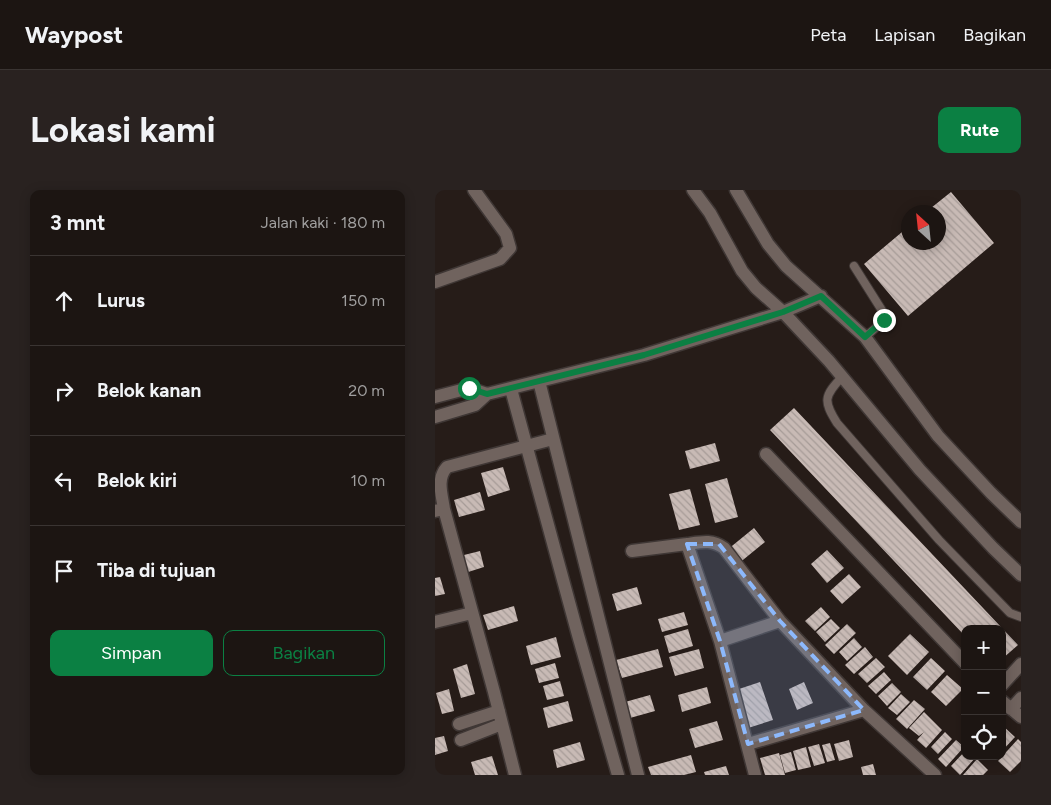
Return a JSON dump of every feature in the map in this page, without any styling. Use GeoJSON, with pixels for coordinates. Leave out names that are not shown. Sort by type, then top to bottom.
{"type":"FeatureCollection","features":[{"type":"Feature","properties":{"kind":"street"},"geometry":{"type":"LineString","coordinates":[[435,282],[500,259],[510,248],[506,234],[474,190]]}},
{"type":"Feature","properties":{"kind":"street"},"geometry":{"type":"LineString","coordinates":[[693,190],[710,214],[742,271],[756,288],[783,312],[829,361],[920,470],[1021,575]]}},
{"type":"Feature","properties":{"kind":"street"},"geometry":{"type":"LineString","coordinates":[[736,190],[767,244],[786,266],[865,337],[938,436],[1021,522]]}},
{"type":"Feature","properties":{"kind":"street"},"geometry":{"type":"LineString","coordinates":[[435,397],[469,388],[487,394],[644,355],[783,312],[821,296]]}},
{"type":"Feature","properties":{"kind":"street"},"geometry":{"type":"LineString","coordinates":[[539,381],[638,775]]}},
{"type":"Feature","properties":{"kind":"street"},"geometry":{"type":"LineString","coordinates":[[511,389],[618,775]]}},
{"type":"Feature","properties":{"kind":"street"},"geometry":{"type":"LineString","coordinates":[[435,417],[475,405],[487,394]]}},
{"type":"Feature","properties":{"kind":"street"},"geometry":{"type":"LineString","coordinates":[[515,775],[472,613],[440,510],[440,480],[441,473],[447,467],[553,439]]}},
{"type":"Feature","properties":{"kind":"street"},"geometry":{"type":"LineString","coordinates":[[766,454],[961,659]]}},
{"type":"Feature","properties":{"kind":"street"},"geometry":{"type":"LineString","coordinates":[[632,551],[709,541],[719,544],[780,620],[864,710],[935,775]]}},
{"type":"Feature","properties":{"kind":"street"},"geometry":{"type":"LineString","coordinates":[[687,544],[720,641],[755,775]]}},
{"type":"Feature","properties":{"kind":"street"},"geometry":{"type":"LineString","coordinates":[[435,622],[472,613]]}},
{"type":"Feature","properties":{"kind":"street"},"geometry":{"type":"LineString","coordinates":[[720,641],[780,620]]}},
{"type":"Feature","properties":{"kind":"street"},"geometry":{"type":"LineString","coordinates":[[1006,681],[1021,664]]}},
{"type":"Feature","properties":{"kind":"street"},"geometry":{"type":"LineString","coordinates":[[1012,709],[1021,698]]}},
{"type":"Feature","properties":{"kind":"street"},"geometry":{"type":"LineString","coordinates":[[748,744],[864,710]]}},
{"type":"Feature","properties":{"kind":"street"},"geometry":{"type":"LineString","coordinates":[[459,724],[501,718]]}},
{"type":"Feature","properties":{"kind":"street"},"geometry":{"type":"LineString","coordinates":[[461,740],[501,718]]}},
{"type":"Feature","properties":{"kind":"lane"},"geometry":{"type":"LineString","coordinates":[[853,266],[883,312],[884,320],[865,337]]}},
{"type":"Feature","properties":{"kind":"lane"},"geometry":{"type":"LineString","coordinates":[[842,377],[829,390],[826,399],[828,408],[837,423],[939,540],[1009,613],[1021,617]]}},
{"type":"Feature","properties":{"kind":"highlighted area"},"geometry":{"type":"Polygon","coordinates":[[[687,544],[719,544],[780,621],[864,710],[748,744],[720,641],[687,544]]]}},
{"type":"Feature","properties":{"kind":"building"},"geometry":{"type":"Polygon","coordinates":[[[951,192],[994,243],[908,316],[864,264],[901,233],[901,250],[946,250],[946,205],[935,205],[951,192]]]}},
{"type":"Feature","properties":{"kind":"building"},"geometry":{"type":"Polygon","coordinates":[[[794,408],[999,625],[961,625],[961,632],[770,430],[794,408]]]}},
{"type":"Feature","properties":{"kind":"building"},"geometry":{"type":"Polygon","coordinates":[[[715,443],[720,461],[690,469],[685,451],[715,443]]]}},
{"type":"Feature","properties":{"kind":"building"},"geometry":{"type":"Polygon","coordinates":[[[503,467],[510,490],[488,497],[481,473],[503,467]]]}},
{"type":"Feature","properties":{"kind":"building"},"geometry":{"type":"Polygon","coordinates":[[[727,478],[738,517],[715,523],[705,484],[727,478]]]}},
{"type":"Feature","properties":{"kind":"building"},"geometry":{"type":"Polygon","coordinates":[[[690,489],[700,525],[679,530],[669,494],[690,489]]]}},
{"type":"Feature","properties":{"kind":"building"},"geometry":{"type":"Polygon","coordinates":[[[480,492],[485,510],[459,517],[454,500],[480,492]]]}},
{"type":"Feature","properties":{"kind":"building"},"geometry":{"type":"Polygon","coordinates":[[[754,528],[765,542],[738,564],[727,550],[754,528]]]}},
{"type":"Feature","properties":{"kind":"building"},"geometry":{"type":"Polygon","coordinates":[[[827,550],[844,568],[827,583],[811,564],[827,550]]]}},
{"type":"Feature","properties":{"kind":"building"},"geometry":{"type":"Polygon","coordinates":[[[480,551],[484,567],[465,573],[460,556],[480,551]]]}},
{"type":"Feature","properties":{"kind":"building"},"geometry":{"type":"Polygon","coordinates":[[[849,574],[861,587],[842,604],[830,591],[849,574]]]}},
{"type":"Feature","properties":{"kind":"building"},"geometry":{"type":"Polygon","coordinates":[[[440,577],[445,594],[435,596],[435,578],[440,577]]]}},
{"type":"Feature","properties":{"kind":"building"},"geometry":{"type":"Polygon","coordinates":[[[637,587],[642,604],[617,611],[612,594],[637,587]]]}},
{"type":"Feature","properties":{"kind":"building"},"geometry":{"type":"Polygon","coordinates":[[[514,606],[518,621],[488,630],[483,615],[514,606]]]}},
{"type":"Feature","properties":{"kind":"building"},"geometry":{"type":"Polygon","coordinates":[[[821,607],[830,617],[815,631],[805,621],[821,607]]]}},
{"type":"Feature","properties":{"kind":"building"},"geometry":{"type":"Polygon","coordinates":[[[684,612],[688,625],[662,632],[658,619],[684,612]]]}},
{"type":"Feature","properties":{"kind":"building"},"geometry":{"type":"Polygon","coordinates":[[[831,619],[840,628],[825,642],[816,632],[831,619]]]}},
{"type":"Feature","properties":{"kind":"building"},"geometry":{"type":"Polygon","coordinates":[[[847,624],[856,633],[834,654],[825,645],[847,624]]]}},
{"type":"Feature","properties":{"kind":"building"},"geometry":{"type":"Polygon","coordinates":[[[688,629],[693,646],[669,653],[664,636],[688,629]]]}},
{"type":"Feature","properties":{"kind":"building"},"geometry":{"type":"Polygon","coordinates":[[[1006,632],[1018,645],[1006,656],[1006,632]]]}},
{"type":"Feature","properties":{"kind":"building"},"geometry":{"type":"Polygon","coordinates":[[[910,634],[929,652],[907,675],[888,656],[910,634]]]}},
{"type":"Feature","properties":{"kind":"building"},"geometry":{"type":"Polygon","coordinates":[[[556,637],[561,657],[531,665],[526,646],[556,637]]]}},
{"type":"Feature","properties":{"kind":"building"},"geometry":{"type":"Polygon","coordinates":[[[854,638],[862,647],[847,661],[839,652],[854,638]]]}},
{"type":"Feature","properties":{"kind":"building"},"geometry":{"type":"Polygon","coordinates":[[[865,647],[873,657],[854,674],[845,665],[865,647]]]}},
{"type":"Feature","properties":{"kind":"building"},"geometry":{"type":"Polygon","coordinates":[[[658,649],[663,667],[622,678],[616,660],[658,649]]]}},
{"type":"Feature","properties":{"kind":"building"},"geometry":{"type":"Polygon","coordinates":[[[699,649],[704,668],[675,676],[669,657],[699,649]]]}},
{"type":"Feature","properties":{"kind":"building"},"geometry":{"type":"Polygon","coordinates":[[[876,658],[885,667],[867,683],[858,674],[876,658]]]}},
{"type":"Feature","properties":{"kind":"building"},"geometry":{"type":"Polygon","coordinates":[[[931,658],[945,671],[927,690],[913,677],[931,658]]]}},
{"type":"Feature","properties":{"kind":"building"},"geometry":{"type":"Polygon","coordinates":[[[555,663],[559,678],[539,683],[535,669],[555,663]]]}},
{"type":"Feature","properties":{"kind":"building"},"geometry":{"type":"Polygon","coordinates":[[[467,664],[475,694],[461,698],[453,669],[467,664]]]}},
{"type":"Feature","properties":{"kind":"building"},"geometry":{"type":"Polygon","coordinates":[[[884,672],[891,680],[876,694],[868,686],[884,672]]]}},
{"type":"Feature","properties":{"kind":"building"},"geometry":{"type":"Polygon","coordinates":[[[947,675],[961,687],[961,691],[946,706],[931,692],[947,675]]]}},
{"type":"Feature","properties":{"kind":"building"},"geometry":{"type":"Polygon","coordinates":[[[560,681],[564,696],[547,700],[543,686],[560,681]]]}},
{"type":"Feature","properties":{"kind":"building"},"geometry":{"type":"Polygon","coordinates":[[[760,682],[773,720],[748,728],[736,690],[760,682]]]}},
{"type":"Feature","properties":{"kind":"building"},"geometry":{"type":"Polygon","coordinates":[[[804,682],[813,703],[797,710],[789,689],[804,682]]]}},
{"type":"Feature","properties":{"kind":"building"},"geometry":{"type":"Polygon","coordinates":[[[892,683],[901,692],[887,706],[878,696],[892,683]]]}},
{"type":"Feature","properties":{"kind":"building"},"geometry":{"type":"Polygon","coordinates":[[[707,687],[711,703],[682,712],[678,695],[707,687]]]}},
{"type":"Feature","properties":{"kind":"building"},"geometry":{"type":"Polygon","coordinates":[[[449,689],[454,711],[442,714],[436,693],[449,689]]]}},
{"type":"Feature","properties":{"kind":"building"},"geometry":{"type":"Polygon","coordinates":[[[901,694],[910,702],[897,715],[888,708],[901,694]]]}},
{"type":"Feature","properties":{"kind":"building"},"geometry":{"type":"Polygon","coordinates":[[[650,695],[655,711],[630,718],[625,702],[650,695]]]}},
{"type":"Feature","properties":{"kind":"building"},"geometry":{"type":"Polygon","coordinates":[[[914,700],[925,709],[907,729],[896,719],[914,700]]]}},
{"type":"Feature","properties":{"kind":"building"},"geometry":{"type":"Polygon","coordinates":[[[568,701],[573,721],[548,728],[543,708],[568,701]]]}},
{"type":"Feature","properties":{"kind":"building"},"geometry":{"type":"Polygon","coordinates":[[[924,712],[942,730],[926,748],[917,740],[924,732],[919,736],[909,728],[924,712]]]}},
{"type":"Feature","properties":{"kind":"building"},"geometry":{"type":"Polygon","coordinates":[[[717,721],[723,740],[695,748],[689,729],[717,721]]]}},
{"type":"Feature","properties":{"kind":"building"},"geometry":{"type":"Polygon","coordinates":[[[1006,729],[1015,737],[1006,747],[1006,729]]]}},
{"type":"Feature","properties":{"kind":"building"},"geometry":{"type":"Polygon","coordinates":[[[945,732],[952,739],[938,754],[931,747],[945,732]]]}},
{"type":"Feature","properties":{"kind":"building"},"geometry":{"type":"Polygon","coordinates":[[[444,736],[448,751],[435,755],[435,738],[444,736]]]}},
{"type":"Feature","properties":{"kind":"building"},"geometry":{"type":"Polygon","coordinates":[[[1018,739],[1021,742],[1021,761],[1010,772],[998,761],[1006,760],[1006,752],[1018,739]]]}},
{"type":"Feature","properties":{"kind":"building"},"geometry":{"type":"Polygon","coordinates":[[[849,740],[853,757],[839,761],[834,744],[849,740]]]}},
{"type":"Feature","properties":{"kind":"building"},"geometry":{"type":"Polygon","coordinates":[[[956,740],[961,744],[961,750],[946,767],[938,759],[956,740]]]}},
{"type":"Feature","properties":{"kind":"building"},"geometry":{"type":"Polygon","coordinates":[[[580,742],[585,760],[557,768],[553,750],[580,742]]]}},
{"type":"Feature","properties":{"kind":"building"},"geometry":{"type":"Polygon","coordinates":[[[830,743],[835,760],[827,762],[822,745],[830,743]]]}},
{"type":"Feature","properties":{"kind":"building"},"geometry":{"type":"Polygon","coordinates":[[[819,744],[825,763],[814,766],[808,747],[819,744]]]}},
{"type":"Feature","properties":{"kind":"building"},"geometry":{"type":"Polygon","coordinates":[[[806,747],[811,767],[798,770],[793,751],[806,747]]]}},
{"type":"Feature","properties":{"kind":"building"},"geometry":{"type":"Polygon","coordinates":[[[791,752],[796,770],[785,773],[780,755],[791,752]]]}},
{"type":"Feature","properties":{"kind":"building"},"geometry":{"type":"Polygon","coordinates":[[[779,753],[785,775],[765,775],[760,758],[779,753]]]}},
{"type":"Feature","properties":{"kind":"building"},"geometry":{"type":"Polygon","coordinates":[[[691,755],[696,772],[684,775],[651,775],[648,767],[691,755]]]}},
{"type":"Feature","properties":{"kind":"building"},"geometry":{"type":"Polygon","coordinates":[[[961,755],[961,760],[973,760],[960,775],[951,766],[961,755]]]}},
{"type":"Feature","properties":{"kind":"building"},"geometry":{"type":"Polygon","coordinates":[[[492,756],[498,775],[475,775],[471,762],[492,756]]]}},
{"type":"Feature","properties":{"kind":"building"},"geometry":{"type":"Polygon","coordinates":[[[976,760],[988,770],[983,775],[963,775],[976,760]]]}},
{"type":"Feature","properties":{"kind":"building"},"geometry":{"type":"Polygon","coordinates":[[[873,764],[876,775],[863,775],[861,767],[873,764]]]}},
{"type":"Feature","properties":{"kind":"building"},"geometry":{"type":"Polygon","coordinates":[[[726,766],[729,775],[705,775],[704,772],[726,766]]]}},
{"type":"Feature","properties":{"kind":"route"},"geometry":{"type":"LineString","coordinates":[[469,388],[487,394],[644,355],[783,312],[821,296],[865,337],[884,320]]}}]}
